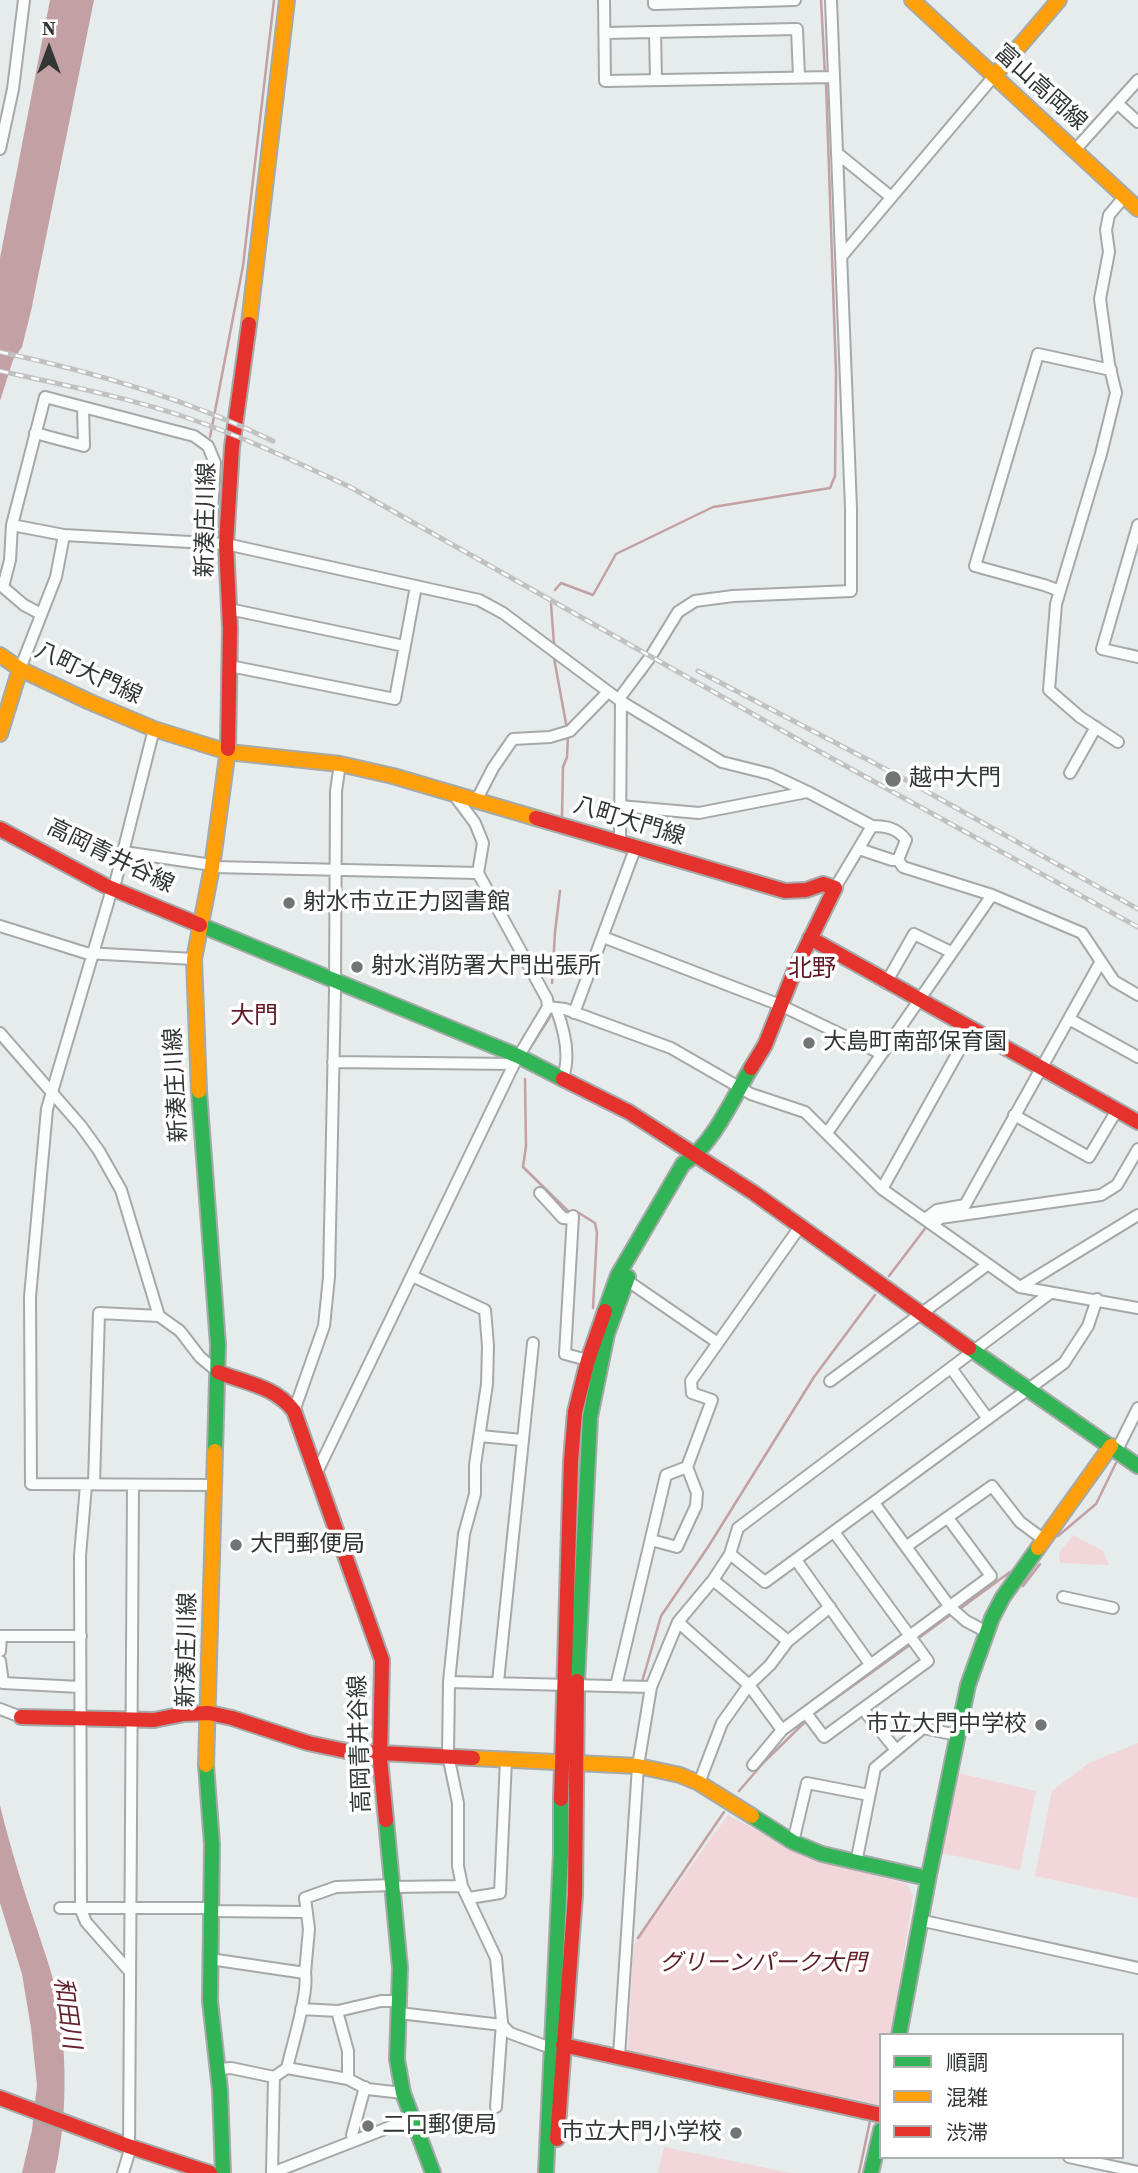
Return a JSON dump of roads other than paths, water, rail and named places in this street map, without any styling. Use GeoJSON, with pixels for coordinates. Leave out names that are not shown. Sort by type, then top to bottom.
{"type":"FeatureCollection","features":[{"type":"Feature","properties":{"kind":"main road","name":"新湊庄川線"},"geometry":{"type":"LineString","coordinates":[[223,2173],[219,2069],[210,2001],[212,1843],[206,1773],[218,1372],[198,1082],[194,960],[212,866],[228,752],[230,666],[226,544],[232,447],[261,232],[287,0]]}},
{"type":"Feature","properties":{"kind":"main road","name":"富山高岡線"},"geometry":{"type":"LineString","coordinates":[[912,0],[1138,209]]}},
{"type":"Feature","properties":{"kind":"main road"},"geometry":{"type":"LineString","coordinates":[[993,76],[1059,0]]}},
{"type":"Feature","properties":{"kind":"main road","name":"八町大門線"},"geometry":{"type":"LineString","coordinates":[[0,655],[20,669],[90,702],[154,729],[228,752],[340,764],[393,776],[785,891],[806,890],[823,884],[835,888]]}},
{"type":"Feature","properties":{"kind":"main road"},"geometry":{"type":"LineString","coordinates":[[0,734],[20,669]]}},
{"type":"Feature","properties":{"kind":"main road","name":"高岡青井谷線"},"geometry":{"type":"LineString","coordinates":[[0,829],[112,889],[516,1060],[563,1077],[654,1127],[694,1157],[708,1162],[754,1193],[799,1228],[1138,1466]]}},
{"type":"Feature","properties":{"kind":"main road"},"geometry":{"type":"LineString","coordinates":[[546,2173],[557,2046],[575,1895],[569,1763],[571,1461],[575,1412],[607,1334],[622,1278],[668,1202],[691,1170],[694,1157],[765,1045],[780,1005],[835,888]]}},
{"type":"Feature","properties":{"kind":"main road"},"geometry":{"type":"LineString","coordinates":[[810,938],[1138,1122]]}},
{"type":"Feature","properties":{"kind":"main road","name":"高岡青井谷線"},"geometry":{"type":"LineString","coordinates":[[218,1372],[273,1390],[287,1400],[294,1411],[382,1660],[379,1752],[400,1968],[397,2059],[403,2093],[433,2173]]}},
{"type":"Feature","properties":{"kind":"main road"},"geometry":{"type":"LineString","coordinates":[[899,2033],[927,1878],[976,1655],[1003,1597],[1043,1539],[1114,1448]]}},
{"type":"Feature","properties":{"kind":"main road"},"geometry":{"type":"LineString","coordinates":[[21,1717],[153,1720],[184,1714],[209,1713],[346,1751],[638,1766],[680,1775],[699,1783],[793,1842],[822,1854],[927,1878]]}},
{"type":"Feature","properties":{"kind":"main road"},"geometry":{"type":"LineString","coordinates":[[557,2046],[619,2056],[879,2115]]}},
{"type":"Feature","properties":{"kind":"main road"},"geometry":{"type":"LineString","coordinates":[[554,2173],[557,2046]]}},
{"type":"Feature","properties":{"kind":"main road"},"geometry":{"type":"LineString","coordinates":[[0,2098],[128,2146],[210,2173]]}},
{"type":"Feature","properties":{"kind":"main road"},"geometry":{"type":"LineString","coordinates":[[871,2173],[879,2139]]}},
{"type":"Feature","properties":{"kind":"street"},"geometry":{"type":"LineString","coordinates":[[0,149],[13,89],[24,0]]}},
{"type":"Feature","properties":{"kind":"street"},"geometry":{"type":"LineString","coordinates":[[604,0],[605,81],[834,76]]}},
{"type":"Feature","properties":{"kind":"street"},"geometry":{"type":"LineString","coordinates":[[654,0],[654,4],[795,0]]}},
{"type":"Feature","properties":{"kind":"street"},"geometry":{"type":"LineString","coordinates":[[620,843],[621,696],[651,656],[678,612],[695,601],[733,596],[850,591],[851,508],[831,0]]}},
{"type":"Feature","properties":{"kind":"street"},"geometry":{"type":"LineString","coordinates":[[605,33],[797,29],[799,77]]}},
{"type":"Feature","properties":{"kind":"street"},"geometry":{"type":"LineString","coordinates":[[655,32],[656,80]]}},
{"type":"Feature","properties":{"kind":"street"},"geometry":{"type":"LineString","coordinates":[[841,257],[993,76]]}},
{"type":"Feature","properties":{"kind":"street"},"geometry":{"type":"LineString","coordinates":[[1075,150],[1138,80]]}},
{"type":"Feature","properties":{"kind":"street"},"geometry":{"type":"LineString","coordinates":[[1117,103],[1138,122]]}},
{"type":"Feature","properties":{"kind":"street"},"geometry":{"type":"LineString","coordinates":[[836,153],[891,197]]}},
{"type":"Feature","properties":{"kind":"street"},"geometry":{"type":"LineString","coordinates":[[1118,742],[1053,696],[1049,690],[1056,604],[1101,454],[1116,393],[1100,299],[1109,253],[1106,230],[1109,215],[1125,196]]}},
{"type":"Feature","properties":{"kind":"street"},"geometry":{"type":"LineString","coordinates":[[1060,591],[1044,584],[975,566],[1038,354],[1111,370]]}},
{"type":"Feature","properties":{"kind":"street"},"geometry":{"type":"LineString","coordinates":[[41,614],[1,587],[10,560],[12,525],[45,397],[194,436],[208,446],[215,463],[211,544]]}},
{"type":"Feature","properties":{"kind":"street"},"geometry":{"type":"LineString","coordinates":[[34,433],[84,446],[83,407]]}},
{"type":"Feature","properties":{"kind":"street"},"geometry":{"type":"LineString","coordinates":[[12,525],[64,535],[226,544],[479,600],[622,702],[722,762],[770,775],[872,826],[883,826],[900,832],[906,840],[898,860]]}},
{"type":"Feature","properties":{"kind":"street"},"geometry":{"type":"LineString","coordinates":[[1138,527],[1102,649],[1138,657]]}},
{"type":"Feature","properties":{"kind":"street"},"geometry":{"type":"LineString","coordinates":[[20,669],[56,577],[64,535]]}},
{"type":"Feature","properties":{"kind":"street"},"geometry":{"type":"LineString","coordinates":[[0,540],[12,544]]}},
{"type":"Feature","properties":{"kind":"street"},"geometry":{"type":"LineString","coordinates":[[230,666],[395,699],[416,586]]}},
{"type":"Feature","properties":{"kind":"street"},"geometry":{"type":"LineString","coordinates":[[229,609],[404,646]]}},
{"type":"Feature","properties":{"kind":"street"},"geometry":{"type":"LineString","coordinates":[[477,801],[493,768],[513,739],[550,737],[570,731],[608,692]]}},
{"type":"Feature","properties":{"kind":"street"},"geometry":{"type":"LineString","coordinates":[[1070,774],[1096,727]]}},
{"type":"Feature","properties":{"kind":"street"},"geometry":{"type":"LineString","coordinates":[[154,729],[124,852],[47,1109],[30,1283],[31,1484],[214,1485]]}},
{"type":"Feature","properties":{"kind":"street"},"geometry":{"type":"LineString","coordinates":[[294,1411],[324,1326],[328,1277],[335,982],[336,791],[340,764]]}},
{"type":"Feature","properties":{"kind":"street"},"geometry":{"type":"LineString","coordinates":[[620,806],[699,813],[808,792]]}},
{"type":"Feature","properties":{"kind":"street"},"geometry":{"type":"LineString","coordinates":[[454,795],[475,823],[483,843],[478,873],[564,1031],[566,1069],[563,1077]]}},
{"type":"Feature","properties":{"kind":"street"},"geometry":{"type":"LineString","coordinates":[[835,888],[872,826]]}},
{"type":"Feature","properties":{"kind":"street"},"geometry":{"type":"LineString","coordinates":[[574,1013],[635,849]]}},
{"type":"Feature","properties":{"kind":"street"},"geometry":{"type":"LineString","coordinates":[[859,849],[898,860]]}},
{"type":"Feature","properties":{"kind":"street"},"geometry":{"type":"LineString","coordinates":[[124,852],[212,866],[478,873]]}},
{"type":"Feature","properties":{"kind":"street"},"geometry":{"type":"LineString","coordinates":[[898,860],[903,867],[992,895],[1082,933],[1114,981],[1138,995]]}},
{"type":"Feature","properties":{"kind":"street"},"geometry":{"type":"LineString","coordinates":[[827,1133],[992,895]]}},
{"type":"Feature","properties":{"kind":"street"},"geometry":{"type":"LineString","coordinates":[[0,926],[94,954],[194,960]]}},
{"type":"Feature","properties":{"kind":"street"},"geometry":{"type":"LineString","coordinates":[[886,982],[914,934],[951,952]]}},
{"type":"Feature","properties":{"kind":"street"},"geometry":{"type":"LineString","coordinates":[[603,937],[780,1005],[882,1054]]}},
{"type":"Feature","properties":{"kind":"street"},"geometry":{"type":"LineString","coordinates":[[929,1222],[937,1210],[965,1205],[1100,963]]}},
{"type":"Feature","properties":{"kind":"street"},"geometry":{"type":"LineString","coordinates":[[552,1007],[671,1048],[751,1094],[805,1112],[882,1189],[1020,1287],[1138,1308]]}},
{"type":"Feature","properties":{"kind":"street"},"geometry":{"type":"LineString","coordinates":[[317,1472],[516,1060],[552,1007]]}},
{"type":"Feature","properties":{"kind":"street"},"geometry":{"type":"LineString","coordinates":[[1069,1019],[1138,1057]]}},
{"type":"Feature","properties":{"kind":"street"},"geometry":{"type":"LineString","coordinates":[[882,1189],[971,1029]]}},
{"type":"Feature","properties":{"kind":"street"},"geometry":{"type":"LineString","coordinates":[[0,1033],[99,1151],[121,1190],[159,1316]]}},
{"type":"Feature","properties":{"kind":"street"},"geometry":{"type":"LineString","coordinates":[[333,1062],[516,1060]]}},
{"type":"Feature","properties":{"kind":"street"},"geometry":{"type":"LineString","coordinates":[[1014,1115],[1089,1157],[1117,1110]]}},
{"type":"Feature","properties":{"kind":"street"},"geometry":{"type":"LineString","coordinates":[[929,1222],[940,1218],[1101,1195],[1117,1185],[1138,1149]]}},
{"type":"Feature","properties":{"kind":"street"},"geometry":{"type":"LineString","coordinates":[[540,1194],[563,1218],[573,1217],[565,1354],[594,1362]]}},
{"type":"Feature","properties":{"kind":"street"},"geometry":{"type":"LineString","coordinates":[[1020,1287],[1138,1215]]}},
{"type":"Feature","properties":{"kind":"street"},"geometry":{"type":"LineString","coordinates":[[651,1540],[677,1547],[696,1506],[697,1493],[687,1467],[712,1400],[692,1393],[691,1381],[799,1228]]}},
{"type":"Feature","properties":{"kind":"street"},"geometry":{"type":"LineString","coordinates":[[830,1381],[987,1265]]}},
{"type":"Feature","properties":{"kind":"street"},"geometry":{"type":"LineString","coordinates":[[412,1276],[485,1310],[487,1384],[475,1465],[475,1494],[464,1534],[449,1682],[448,1755],[458,1803],[458,1866],[462,1886],[496,1958],[502,2025],[496,2107]]}},
{"type":"Feature","properties":{"kind":"street"},"geometry":{"type":"LineString","coordinates":[[622,1278],[718,1343]]}},
{"type":"Feature","properties":{"kind":"street"},"geometry":{"type":"LineString","coordinates":[[619,2056],[638,1766],[651,1687],[678,1622],[713,1580],[730,1554],[738,1528],[1049,1294]]}},
{"type":"Feature","properties":{"kind":"street"},"geometry":{"type":"LineString","coordinates":[[730,1554],[765,1582],[1065,1363],[1088,1326],[1097,1299]]}},
{"type":"Feature","properties":{"kind":"street"},"geometry":{"type":"LineString","coordinates":[[130,1972],[86,1922],[81,1908],[80,1556],[90,1484],[99,1313],[159,1316],[180,1331],[200,1357],[218,1372]]}},
{"type":"Feature","properties":{"kind":"street"},"geometry":{"type":"LineString","coordinates":[[498,1682],[533,1343]]}},
{"type":"Feature","properties":{"kind":"street"},"geometry":{"type":"LineString","coordinates":[[951,1368],[988,1419]]}},
{"type":"Feature","properties":{"kind":"street"},"geometry":{"type":"LineString","coordinates":[[1114,1448],[1138,1408]]}},
{"type":"Feature","properties":{"kind":"street"},"geometry":{"type":"LineString","coordinates":[[481,1436],[522,1440]]}},
{"type":"Feature","properties":{"kind":"street"},"geometry":{"type":"LineString","coordinates":[[616,1686],[666,1475],[687,1467]]}},
{"type":"Feature","properties":{"kind":"street"},"geometry":{"type":"LineString","coordinates":[[123,2173],[128,2160],[133,1485]]}},
{"type":"Feature","properties":{"kind":"street"},"geometry":{"type":"LineString","coordinates":[[907,1546],[992,1486],[1020,1522],[1043,1539]]}},
{"type":"Feature","properties":{"kind":"street"},"geometry":{"type":"LineString","coordinates":[[874,1503],[950,1607],[966,1621],[985,1631]]}},
{"type":"Feature","properties":{"kind":"street"},"geometry":{"type":"LineString","coordinates":[[753,1765],[782,1730],[991,1576],[948,1518]]}},
{"type":"Feature","properties":{"kind":"street"},"geometry":{"type":"LineString","coordinates":[[806,1713],[824,1737],[928,1661],[834,1532]]}},
{"type":"Feature","properties":{"kind":"street"},"geometry":{"type":"LineString","coordinates":[[796,1560],[870,1664]]}},
{"type":"Feature","properties":{"kind":"street"},"geometry":{"type":"LineString","coordinates":[[713,1580],[788,1641]]}},
{"type":"Feature","properties":{"kind":"street"},"geometry":{"type":"LineString","coordinates":[[1063,1597],[1113,1608]]}},
{"type":"Feature","properties":{"kind":"street"},"geometry":{"type":"LineString","coordinates":[[699,1783],[722,1723],[749,1685],[770,1665],[788,1641],[830,1607]]}},
{"type":"Feature","properties":{"kind":"street"},"geometry":{"type":"LineString","coordinates":[[678,1622],[749,1685],[782,1730]]}},
{"type":"Feature","properties":{"kind":"street"},"geometry":{"type":"LineString","coordinates":[[0,1651],[1,1636],[81,1636]]}},
{"type":"Feature","properties":{"kind":"street"},"geometry":{"type":"LineString","coordinates":[[0,1661],[3,1683],[80,1687]]}},
{"type":"Feature","properties":{"kind":"street"},"geometry":{"type":"LineString","coordinates":[[449,1682],[651,1687]]}},
{"type":"Feature","properties":{"kind":"street"},"geometry":{"type":"LineString","coordinates":[[0,1709],[21,1717]]}},
{"type":"Feature","properties":{"kind":"street"},"geometry":{"type":"LineString","coordinates":[[863,1709],[896,1750]]}},
{"type":"Feature","properties":{"kind":"street"},"geometry":{"type":"LineString","coordinates":[[856,1863],[875,1768],[923,1728],[957,1735]]}},
{"type":"Feature","properties":{"kind":"street"},"geometry":{"type":"LineString","coordinates":[[469,1898],[500,1893],[506,1760]]}},
{"type":"Feature","properties":{"kind":"street"},"geometry":{"type":"LineString","coordinates":[[793,1842],[807,1783],[869,1796]]}},
{"type":"Feature","properties":{"kind":"street"},"geometry":{"type":"LineString","coordinates":[[219,2069],[231,2068],[274,2077],[287,2068],[307,1980],[305,1973],[309,1929],[305,1898],[336,1887],[462,1886]]}},
{"type":"Feature","properties":{"kind":"street"},"geometry":{"type":"LineString","coordinates":[[60,1908],[306,1912]]}},
{"type":"Feature","properties":{"kind":"street"},"geometry":{"type":"LineString","coordinates":[[919,1920],[1138,1968]]}},
{"type":"Feature","properties":{"kind":"street"},"geometry":{"type":"LineString","coordinates":[[210,1959],[305,1973]]}},
{"type":"Feature","properties":{"kind":"street"},"geometry":{"type":"LineString","coordinates":[[301,2009],[337,2011],[381,2001],[399,2007],[502,2025],[510,2034],[557,2046]]}},
{"type":"Feature","properties":{"kind":"street"},"geometry":{"type":"LineString","coordinates":[[337,2011],[348,2051],[348,2079]]}},
{"type":"Feature","properties":{"kind":"street"},"geometry":{"type":"LineString","coordinates":[[287,2068],[348,2079],[381,2092],[403,2093]]}},
{"type":"Feature","properties":{"kind":"street"},"geometry":{"type":"LineString","coordinates":[[274,2077],[272,2172],[413,2118]]}},
{"type":"Feature","properties":{"kind":"street"},"geometry":{"type":"LineString","coordinates":[[354,2140],[352,2135],[365,2087]]}},
{"type":"Feature","properties":{"kind":"street"},"geometry":{"type":"LineString","coordinates":[[1087,2167],[1138,2172]]}},
{"type":"Feature","properties":{"kind":"waterway"},"geometry":{"type":"LineString","coordinates":[[210,437],[243,266],[274,0]]}},
{"type":"Feature","properties":{"kind":"waterway"},"geometry":{"type":"LineString","coordinates":[[821,0],[825,75]]}},
{"type":"Feature","properties":{"kind":"waterway"},"geometry":{"type":"LineString","coordinates":[[555,590],[561,583],[593,595],[616,554],[713,507],[830,488],[835,476],[836,373],[826,82]]}},
{"type":"Feature","properties":{"kind":"waterway"},"geometry":{"type":"LineString","coordinates":[[551,604],[554,644]]}},
{"type":"Feature","properties":{"kind":"waterway"},"geometry":{"type":"LineString","coordinates":[[554,658],[567,729]]}},
{"type":"Feature","properties":{"kind":"waterway"},"geometry":{"type":"LineString","coordinates":[[562,816],[563,767],[567,757],[568,736]]}},
{"type":"Feature","properties":{"kind":"waterway"},"geometry":{"type":"LineString","coordinates":[[552,983],[560,891]]}},
{"type":"Feature","properties":{"kind":"waterway"},"geometry":{"type":"LineString","coordinates":[[530,1048],[550,1017]]}},
{"type":"Feature","properties":{"kind":"waterway"},"geometry":{"type":"LineString","coordinates":[[525,1079],[526,1146],[523,1167],[568,1211]]}},
{"type":"Feature","properties":{"kind":"waterway"},"geometry":{"type":"LineString","coordinates":[[579,1213],[595,1223],[597,1233],[593,1308]]}},
{"type":"Feature","properties":{"kind":"waterway"},"geometry":{"type":"LineString","coordinates":[[889,1276],[927,1226]]}},
{"type":"Feature","properties":{"kind":"waterway"},"geometry":{"type":"LineString","coordinates":[[642,1682],[661,1616],[708,1547],[814,1377],[875,1295]]}},
{"type":"Feature","properties":{"kind":"waterway"},"geometry":{"type":"LineString","coordinates":[[578,1482],[582,1427]]}},
{"type":"Feature","properties":{"kind":"waterway"},"geometry":{"type":"LineString","coordinates":[[1058,1536],[1096,1504],[1116,1463]]}},
{"type":"Feature","properties":{"kind":"waterway"},"geometry":{"type":"LineString","coordinates":[[574,1599],[578,1496]]}},
{"type":"Feature","properties":{"kind":"waterway"},"geometry":{"type":"LineString","coordinates":[[1023,1586],[1040,1564]]}},
{"type":"Feature","properties":{"kind":"waterway"},"geometry":{"type":"LineString","coordinates":[[961,1608],[1010,1572]]}},
{"type":"Feature","properties":{"kind":"waterway"},"geometry":{"type":"LineString","coordinates":[[920,1637],[949,1616]]}},
{"type":"Feature","properties":{"kind":"waterway"},"geometry":{"type":"LineString","coordinates":[[815,1713],[910,1645]]}},
{"type":"Feature","properties":{"kind":"waterway"},"geometry":{"type":"LineString","coordinates":[[602,1680],[612,1681]]}},
{"type":"Feature","properties":{"kind":"waterway"},"geometry":{"type":"LineString","coordinates":[[739,1791],[806,1721]]}},
{"type":"Feature","properties":{"kind":"waterway"},"geometry":{"type":"LineString","coordinates":[[568,1829],[569,1811]]}},
{"type":"Feature","properties":{"kind":"waterway"},"geometry":{"type":"LineString","coordinates":[[638,1938],[724,1812]]}},
{"type":"Feature","properties":{"kind":"waterway"},"geometry":{"type":"LineString","coordinates":[[859,2173],[870,2121],[865,2117]]}},
{"type":"Feature","properties":{"kind":"railway"},"geometry":{"type":"LineString","coordinates":[[0,352],[140,388],[207,412],[273,441]]}},
{"type":"Feature","properties":{"kind":"railway"},"geometry":{"type":"LineString","coordinates":[[0,371],[118,398],[188,418],[250,442],[352,488],[806,744],[1138,927]]}},
{"type":"Feature","properties":{"kind":"railway"},"geometry":{"type":"LineString","coordinates":[[698,671],[897,775],[1138,909]]}},
{"type":"Feature","properties":{"kind":"place","name":"越中大門"},"geometry":{"type":"Point","coordinates":[893,779]}},
{"type":"Feature","properties":{"kind":"place","name":"射水市立正力図書館"},"geometry":{"type":"Point","coordinates":[289,903]}},
{"type":"Feature","properties":{"kind":"place","name":"射水消防署大門出張所"},"geometry":{"type":"Point","coordinates":[357,967]}},
{"type":"Feature","properties":{"kind":"place","name":"大島町南部保育園"},"geometry":{"type":"Point","coordinates":[809,1043]}},
{"type":"Feature","properties":{"kind":"place","name":"大門郵便局"},"geometry":{"type":"Point","coordinates":[236,1545]}},
{"type":"Feature","properties":{"kind":"place","name":"市立大門中学校"},"geometry":{"type":"Point","coordinates":[1041,1725]}},
{"type":"Feature","properties":{"kind":"place","name":"二口郵便局"},"geometry":{"type":"Point","coordinates":[368,2126]}},
{"type":"Feature","properties":{"kind":"place","name":"市立大門小学校"},"geometry":{"type":"Point","coordinates":[736,2133]}},
{"type":"Feature","properties":{"kind":"district","name":"北野"},"geometry":{"type":"Point","coordinates":[812,970]}},
{"type":"Feature","properties":{"kind":"district","name":"大門"},"geometry":{"type":"Point","coordinates":[254,1017]}},
{"type":"Feature","properties":{"kind":"park label","name":"グリーンパーク大門"},"geometry":{"type":"Point","coordinates":[763,1964]}},
{"type":"Feature","properties":{"kind":"water label","name":"和田川"},"geometry":{"type":"Point","coordinates":[66,2013]}}]}
